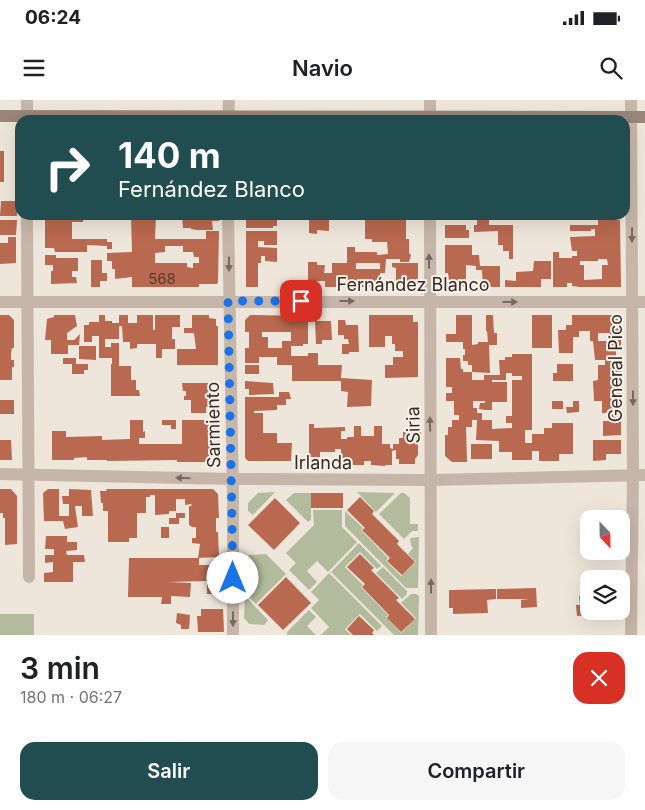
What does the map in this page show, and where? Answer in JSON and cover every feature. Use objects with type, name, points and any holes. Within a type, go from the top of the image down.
[{"type":"main road","points":[[0,116],[15,117]]},
{"type":"main road","points":[[631,116],[645,117]]},
{"type":"street","points":[[27,100],[27,115]]},
{"type":"street","points":[[228,100],[228,115]]},
{"type":"street","points":[[430,100],[430,115]]},
{"type":"street","name":"General Pico","points":[[630,635],[639,475],[638,302],[631,100]]},
{"type":"street","points":[[26,220],[29,577]]},
{"type":"street","name":"Sarmiento","points":[[228,220],[233,635]]},
{"type":"street","name":"Siria","points":[[430,220],[431,635]]},
{"type":"street","name":"Fernández Blanco","points":[[0,302],[638,302]]},
{"type":"street","name":"Irlanda","points":[[0,474],[232,479],[431,480],[639,475]]},
{"type":"green space","points":[[275,492],[253,515],[248,511],[248,503],[258,493]]},
{"type":"green space","points":[[357,492],[395,493],[376,512]]},
{"type":"green space","points":[[294,493],[311,493],[311,520],[308,522],[286,500]]},
{"type":"green space","points":[[401,493],[410,498],[410,524],[418,524],[418,531],[412,531],[404,539],[379,514]]},
{"type":"green space","points":[[313,510],[342,510],[342,527],[357,542],[328,572],[317,561],[307,571],[317,582],[309,590],[289,570],[296,563],[286,553],[314,525]]},
{"type":"green space","points":[[345,511],[363,528],[361,530],[388,558],[386,561],[401,576],[416,562],[408,554],[413,548],[410,538],[419,537],[418,588],[406,588],[345,526]]},
{"type":"green space","points":[[359,543],[381,566],[377,569],[360,552],[345,567],[363,585],[361,587],[388,615],[386,617],[401,633],[416,618],[401,603],[411,594],[419,596],[418,635],[394,635],[331,572]]},
{"type":"green space","points":[[266,554],[286,574],[256,604],[246,594],[244,559],[249,555]]},
{"type":"green space","points":[[383,567],[407,591],[407,594],[402,599],[376,573]]},
{"type":"green space","points":[[329,573],[382,626],[377,631],[360,614],[345,629],[351,635],[321,635],[329,627],[311,608],[319,600],[311,592]]},
{"type":"green space","points":[[245,596],[268,620],[264,625],[249,624],[244,618]]},
{"type":"green space","points":[[309,610],[316,617],[307,626],[316,635],[287,635],[287,632]]},
{"type":"green space","points":[[0,614],[34,614],[34,635],[0,635]]},
{"type":"building","points":[[0,151],[4,151],[4,182],[0,182]]},
{"type":"building","points":[[1,201],[15,201],[15,216],[0,216]]},
{"type":"building","points":[[0,220],[17,220],[16,235],[0,235]]},
{"type":"building","points":[[45,220],[83,220],[83,222],[72,222],[72,239],[107,239],[107,242],[112,242],[112,249],[107,249],[107,246],[87,245],[87,252],[55,252],[54,248],[45,248]]},
{"type":"building","points":[[131,220],[156,220],[155,239],[206,239],[206,231],[219,231],[218,282],[217,284],[199,284],[199,287],[132,287],[132,277],[115,279],[115,269],[112,269],[112,261],[107,261],[107,253],[132,252]],"holes":[[[165,246],[183,246],[183,252],[193,252],[194,257],[199,257],[199,263],[193,263],[193,268],[187,267],[187,263],[155,263],[155,253],[165,252]]]},
{"type":"building","points":[[182,220],[219,220],[212,221],[213,230],[183,228]]},
{"type":"building","points":[[246,220],[277,220],[277,226],[273,226],[273,228],[246,228]]},
{"type":"building","points":[[309,220],[329,220],[329,231],[317,230],[317,234],[309,233]]},
{"type":"building","points":[[365,220],[406,220],[406,239],[409,239],[409,253],[411,255],[409,262],[400,262],[400,259],[386,259],[385,273],[380,273],[380,287],[356,287],[356,280],[340,280],[340,287],[325,287],[325,281],[308,281],[308,262],[317,262],[317,265],[325,265],[324,273],[332,273],[332,263],[347,263],[347,247],[355,247],[355,252],[377,252],[377,255],[388,254],[387,242],[372,242],[372,239],[365,239]],"holes":[[[356,263],[380,263],[380,269],[356,269]]]},
{"type":"building","points":[[477,220],[489,220],[489,225],[513,225],[513,259],[509,259],[509,251],[503,251],[503,245],[498,245],[498,231],[474,232],[474,225],[477,225]]},
{"type":"building","points":[[598,220],[620,220],[621,287],[580,287],[567,283],[567,287],[553,287],[553,252],[559,252],[559,258],[572,258],[572,256],[577,256],[577,251],[572,251],[570,237],[595,236],[595,229],[591,229],[591,231],[570,231],[570,225],[598,225]],"holes":[[[607,259],[608,265],[602,265],[602,279],[584,280],[584,265],[580,265],[580,261]]]},
{"type":"building","points":[[445,225],[466,225],[466,230],[469,230],[469,238],[445,238]]},
{"type":"building","points":[[246,231],[277,231],[277,245],[264,245],[264,241],[258,241],[258,247],[277,248],[277,262],[265,261],[265,256],[261,256],[261,263],[258,263],[258,287],[246,287]]},
{"type":"building","points":[[8,237],[16,237],[16,263],[0,264],[0,243],[8,243]]},
{"type":"building","points":[[445,245],[472,245],[472,255],[479,255],[480,266],[500,266],[500,287],[483,287],[482,270],[476,270],[476,266],[466,265],[466,287],[452,287],[448,273],[445,273]]},
{"type":"building","points":[[45,255],[56,255],[56,258],[78,258],[78,271],[72,271],[72,277],[76,277],[77,283],[51,284],[53,265],[45,265]]},
{"type":"building","points":[[91,260],[102,260],[102,273],[107,273],[107,281],[100,281],[100,287],[91,287]]},
{"type":"building","points":[[534,261],[551,261],[551,279],[541,279],[541,287],[505,287],[505,280],[516,281],[516,272],[533,271]]},
{"type":"building","points":[[392,263],[418,263],[418,279],[408,280],[408,283],[396,283],[396,268],[392,267]]},
{"type":"building","points":[[0,315],[9,315],[14,320],[14,348],[12,348],[11,354],[11,360],[14,360],[12,380],[0,380]]},
{"type":"building","points":[[54,315],[75,315],[77,326],[67,333],[67,340],[74,340],[80,334],[79,345],[68,345],[68,354],[51,354],[51,340],[45,340],[47,319],[54,317]]},
{"type":"building","points":[[99,315],[105,315],[105,321],[119,323],[119,315],[128,315],[128,323],[137,323],[137,315],[153,315],[153,330],[155,330],[155,315],[180,315],[180,327],[172,327],[172,339],[175,339],[175,349],[162,349],[162,358],[156,358],[156,344],[137,344],[137,348],[130,349],[130,342],[123,342],[122,326],[119,326],[119,339],[105,339],[105,347],[111,347],[111,343],[119,343],[119,366],[131,366],[131,380],[136,380],[136,390],[139,390],[140,396],[111,396],[112,358],[99,358],[99,336],[92,336],[92,342],[84,342],[84,325],[89,325],[89,322],[99,322]]},
{"type":"building","points":[[192,315],[209,315],[209,318],[216,319],[216,326],[218,326],[218,365],[177,365],[177,349],[196,349],[194,333],[184,333],[184,328],[192,328]]},
{"type":"building","points":[[250,315],[308,316],[308,344],[291,346],[291,356],[308,356],[308,353],[318,353],[318,365],[342,365],[341,378],[372,380],[371,406],[347,407],[348,392],[341,391],[341,381],[292,381],[292,365],[277,365],[277,357],[259,357],[259,363],[245,363],[245,348],[249,348],[249,332],[245,332],[245,320]],"holes":[[[262,332],[291,332],[291,341],[282,341],[282,348],[268,348],[268,337],[262,337]]]},
{"type":"building","points":[[369,315],[413,315],[413,322],[418,322],[418,377],[385,378],[385,365],[393,365],[393,357],[403,357],[403,351],[395,351],[395,344],[392,344],[392,336],[385,336],[385,347],[369,347]]},
{"type":"building","points":[[456,315],[472,315],[472,345],[478,344],[478,342],[488,342],[486,315],[493,315],[494,333],[497,333],[497,345],[489,345],[490,373],[472,372],[472,365],[468,365],[468,361],[463,361],[465,349],[463,349],[463,342],[446,342],[446,334],[456,334]]},
{"type":"building","points":[[532,315],[552,315],[552,348],[532,348]]},
{"type":"building","points":[[572,315],[614,315],[621,323],[621,347],[616,347],[616,360],[621,360],[621,378],[612,378],[612,380],[615,380],[615,393],[621,393],[621,413],[602,413],[602,401],[594,401],[593,381],[598,380],[598,365],[605,365],[605,360],[595,360],[593,341],[590,341],[590,331],[579,331],[579,337],[573,337],[573,353],[559,353],[558,330],[566,330],[566,325],[572,325]],"holes":[[[598,333],[610,333],[610,341],[598,341]]]},
{"type":"building","points":[[338,320],[345,320],[346,325],[358,325],[359,352],[342,354],[342,344],[349,344],[348,339],[344,339],[344,335],[338,335]]},
{"type":"building","points":[[315,321],[331,321],[332,340],[322,340],[322,344],[316,344]]},
{"type":"building","points":[[79,346],[96,346],[96,360],[79,359]]},
{"type":"building","points":[[512,354],[532,354],[532,430],[525,430],[525,443],[532,443],[532,434],[544,434],[544,428],[552,428],[552,423],[573,423],[573,454],[559,454],[559,461],[539,461],[539,451],[532,451],[532,460],[512,460],[512,452],[499,452],[499,441],[476,440],[477,420],[472,420],[472,427],[466,427],[467,462],[452,462],[445,456],[445,435],[448,435],[448,427],[452,427],[452,420],[459,420],[459,415],[454,415],[454,401],[446,401],[446,393],[452,393],[452,387],[446,387],[446,358],[460,358],[463,372],[472,372],[472,380],[484,380],[484,375],[500,375],[499,360],[505,360],[505,357],[512,357]],"holes":[[[506,373],[512,373],[512,376],[522,376],[522,380],[512,380],[512,416],[506,416],[506,423],[512,423],[512,428],[492,429],[492,420],[482,420],[482,413],[477,413],[477,408],[473,408],[473,401],[485,401],[485,403],[480,403],[479,409],[485,410],[492,410],[492,402],[507,402],[507,382],[492,382],[492,380],[506,380]]]},
{"type":"building","points":[[63,358],[76,358],[76,364],[88,364],[88,370],[84,370],[84,374],[72,374],[72,364],[63,364]]},
{"type":"building","points":[[557,364],[573,364],[573,381],[553,381],[553,373],[557,373]]},
{"type":"building","points":[[245,365],[259,365],[259,374],[245,374]]},
{"type":"building","points":[[245,381],[273,383],[274,394],[249,395],[249,389],[245,389]]},
{"type":"building","points":[[182,383],[210,383],[210,391],[218,391],[218,396],[208,397],[206,413],[191,413],[191,400],[184,400],[186,391],[183,391]]},
{"type":"building","points":[[279,392],[289,392],[291,399],[286,399],[286,405],[277,405],[277,410],[254,411],[254,413],[263,413],[263,433],[277,433],[277,443],[292,443],[291,461],[248,461],[245,458],[245,397],[279,397]]},
{"type":"building","points":[[0,400],[14,400],[14,414],[0,414]]},
{"type":"building","points":[[552,401],[563,401],[563,409],[552,409]]},
{"type":"building","points":[[573,401],[579,401],[579,412],[567,413],[566,407],[573,407]]},
{"type":"building","points":[[609,414],[621,414],[621,435],[603,436],[603,421],[609,421]]},
{"type":"building","points":[[130,420],[143,420],[145,438],[139,438],[139,444],[182,444],[182,420],[218,420],[218,438],[209,438],[209,444],[218,444],[218,456],[213,462],[177,462],[177,460],[107,461],[87,460],[87,457],[74,458],[74,460],[52,460],[52,431],[66,431],[66,437],[102,436],[102,440],[130,439]]},
{"type":"building","points":[[162,420],[176,420],[176,429],[171,429],[171,425],[162,425]]},
{"type":"building","points":[[309,424],[314,424],[314,428],[345,427],[345,431],[341,431],[341,439],[354,437],[354,426],[361,426],[361,436],[374,436],[374,426],[382,426],[382,444],[390,444],[390,448],[393,449],[393,444],[399,444],[399,438],[403,438],[403,432],[421,431],[421,440],[416,440],[418,455],[415,459],[415,464],[399,464],[399,459],[396,459],[396,450],[392,451],[392,465],[385,466],[371,465],[371,461],[364,461],[364,465],[345,465],[345,461],[341,461],[341,449],[335,449],[335,452],[320,452],[320,457],[309,457]]},
{"type":"building","points":[[0,440],[11,440],[12,460],[0,460]]},
{"type":"building","points":[[593,440],[621,440],[621,454],[606,454],[606,460],[593,461]]},
{"type":"building","points":[[471,444],[492,444],[492,459],[471,459]]},
{"type":"building","points":[[0,489],[11,489],[17,496],[17,544],[5,545],[5,518],[3,518],[3,513],[0,513]]},
{"type":"building","points":[[48,489],[59,489],[59,516],[69,516],[69,504],[63,504],[62,496],[69,496],[69,489],[91,490],[93,516],[82,516],[82,506],[75,506],[78,527],[65,529],[63,521],[44,521],[43,493]]},
{"type":"building","points":[[106,489],[213,489],[218,494],[219,518],[216,518],[216,532],[218,532],[219,557],[198,558],[200,544],[192,543],[192,538],[196,538],[196,527],[189,525],[189,506],[192,506],[191,504],[185,505],[185,499],[176,499],[176,511],[169,511],[169,514],[155,515],[155,495],[146,497],[146,513],[137,513],[137,538],[129,538],[129,542],[108,542],[108,511],[103,511],[100,491],[107,491]]},
{"type":"building","points":[[311,493],[343,493],[343,508],[311,508]]},
{"type":"building","points":[[360,497],[374,511],[372,514],[399,541],[397,544],[415,562],[402,575],[387,561],[390,558],[362,530],[365,528],[347,510]]},
{"type":"building","points":[[275,498],[300,523],[274,550],[248,525]]},
{"type":"building","points":[[176,513],[185,513],[185,518],[179,518],[179,524],[169,524],[169,518],[176,518]]},
{"type":"building","points":[[161,527],[169,527],[169,538],[161,538]]},
{"type":"building","points":[[46,536],[67,536],[67,542],[77,542],[77,550],[66,551],[67,555],[84,555],[85,562],[73,562],[73,582],[44,582],[44,573],[53,572],[53,562],[45,563],[45,555],[54,555],[54,549],[45,549]]},
{"type":"building","points":[[360,554],[374,568],[371,570],[399,598],[396,600],[415,619],[401,632],[387,618],[389,615],[362,587],[365,584],[347,567]]},
{"type":"building","points":[[129,558],[199,558],[199,565],[219,565],[219,594],[207,594],[207,581],[168,582],[191,583],[190,597],[171,596],[171,604],[161,604],[162,597],[128,597]]},
{"type":"building","points":[[286,577],[311,603],[283,630],[258,605]]},
{"type":"building","points":[[536,588],[537,607],[521,608],[521,600],[529,599],[497,599],[497,589]]},
{"type":"building","points":[[496,589],[496,599],[487,600],[488,613],[453,614],[453,608],[449,608],[449,590]]},
{"type":"building","points":[[576,605],[580,605],[580,616],[577,616]]},
{"type":"building","points":[[201,609],[223,609],[224,632],[198,632],[197,616],[201,616]]},
{"type":"building","points":[[177,613],[190,615],[189,629],[181,629],[181,625],[176,623]]},
{"type":"building","points":[[359,616],[374,630],[372,633],[374,635],[353,635],[347,629]]},
{"type":"route","points":[[233,578],[228,301],[301,301]]}]
